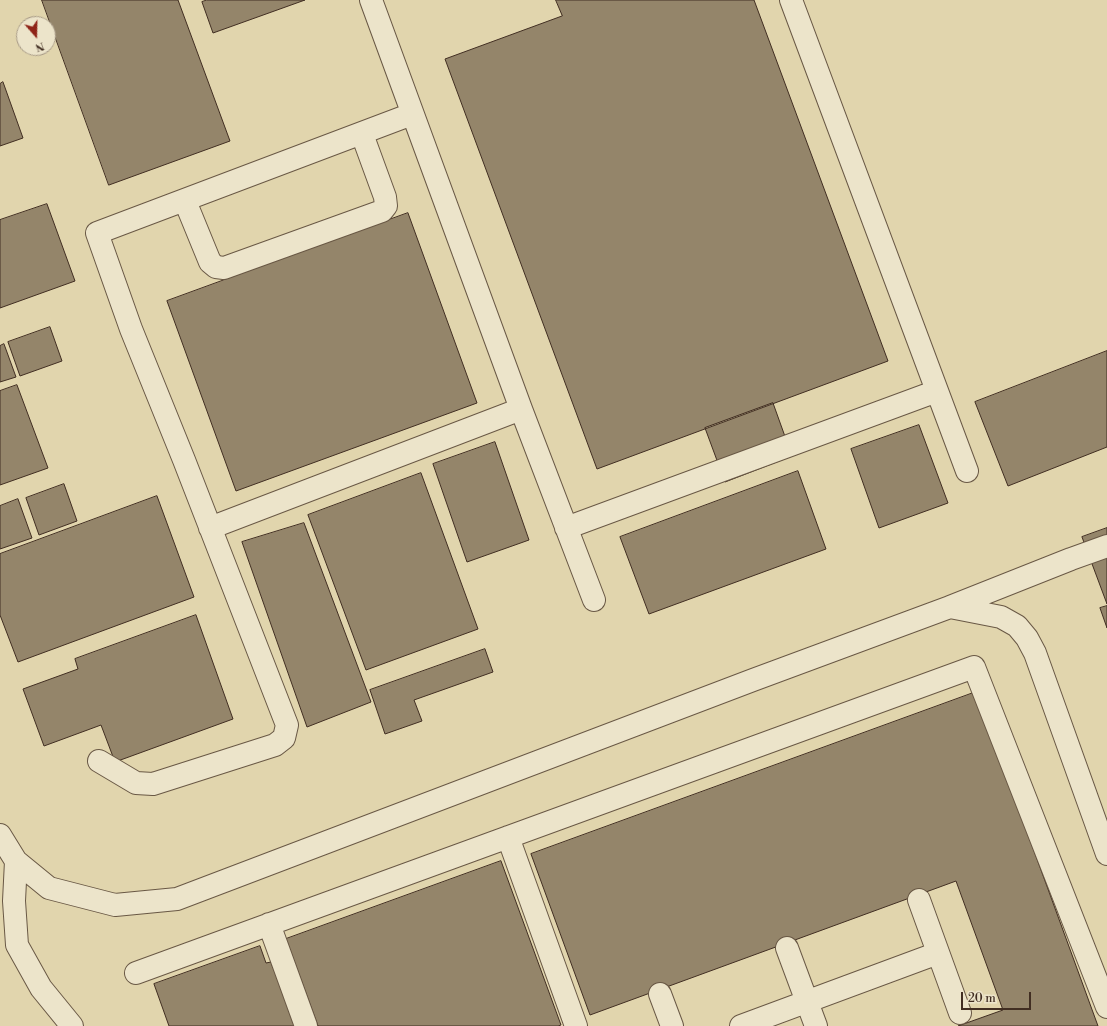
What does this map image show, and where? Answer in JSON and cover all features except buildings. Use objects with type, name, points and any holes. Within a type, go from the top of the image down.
[{"type":"street","points":[[371,0],[520,409],[594,600]]},
{"type":"street","points":[[791,0],[967,472]]},
{"type":"street","points":[[99,761],[136,783],[153,784],[275,745],[284,738],[287,725],[131,329],[97,233],[412,114]]},
{"type":"street","points":[[185,201],[210,262],[216,268],[224,268],[382,211],[386,206],[384,197],[362,134]]},
{"type":"street","points":[[566,528],[937,391]]},
{"type":"street","points":[[210,528],[520,409]]},
{"type":"street","points":[[0,835],[16,861],[50,888],[115,905],[177,900],[1107,546]]},
{"type":"street","points":[[950,607],[1002,617],[1018,626],[1027,638],[1035,653],[1107,854]]},
{"type":"street","points":[[136,973],[974,667],[1107,1007]]},
{"type":"street","points":[[508,837],[576,1026]]},
{"type":"street","points":[[16,861],[14,902],[17,945],[41,988],[72,1026]]},
{"type":"street","points":[[919,900],[960,1013]]},
{"type":"street","points":[[269,924],[306,1026]]},
{"type":"street","points":[[787,948],[816,1026]]},
{"type":"street","points":[[741,1026],[938,953]]},
{"type":"street","points":[[660,994],[672,1026]]}]
